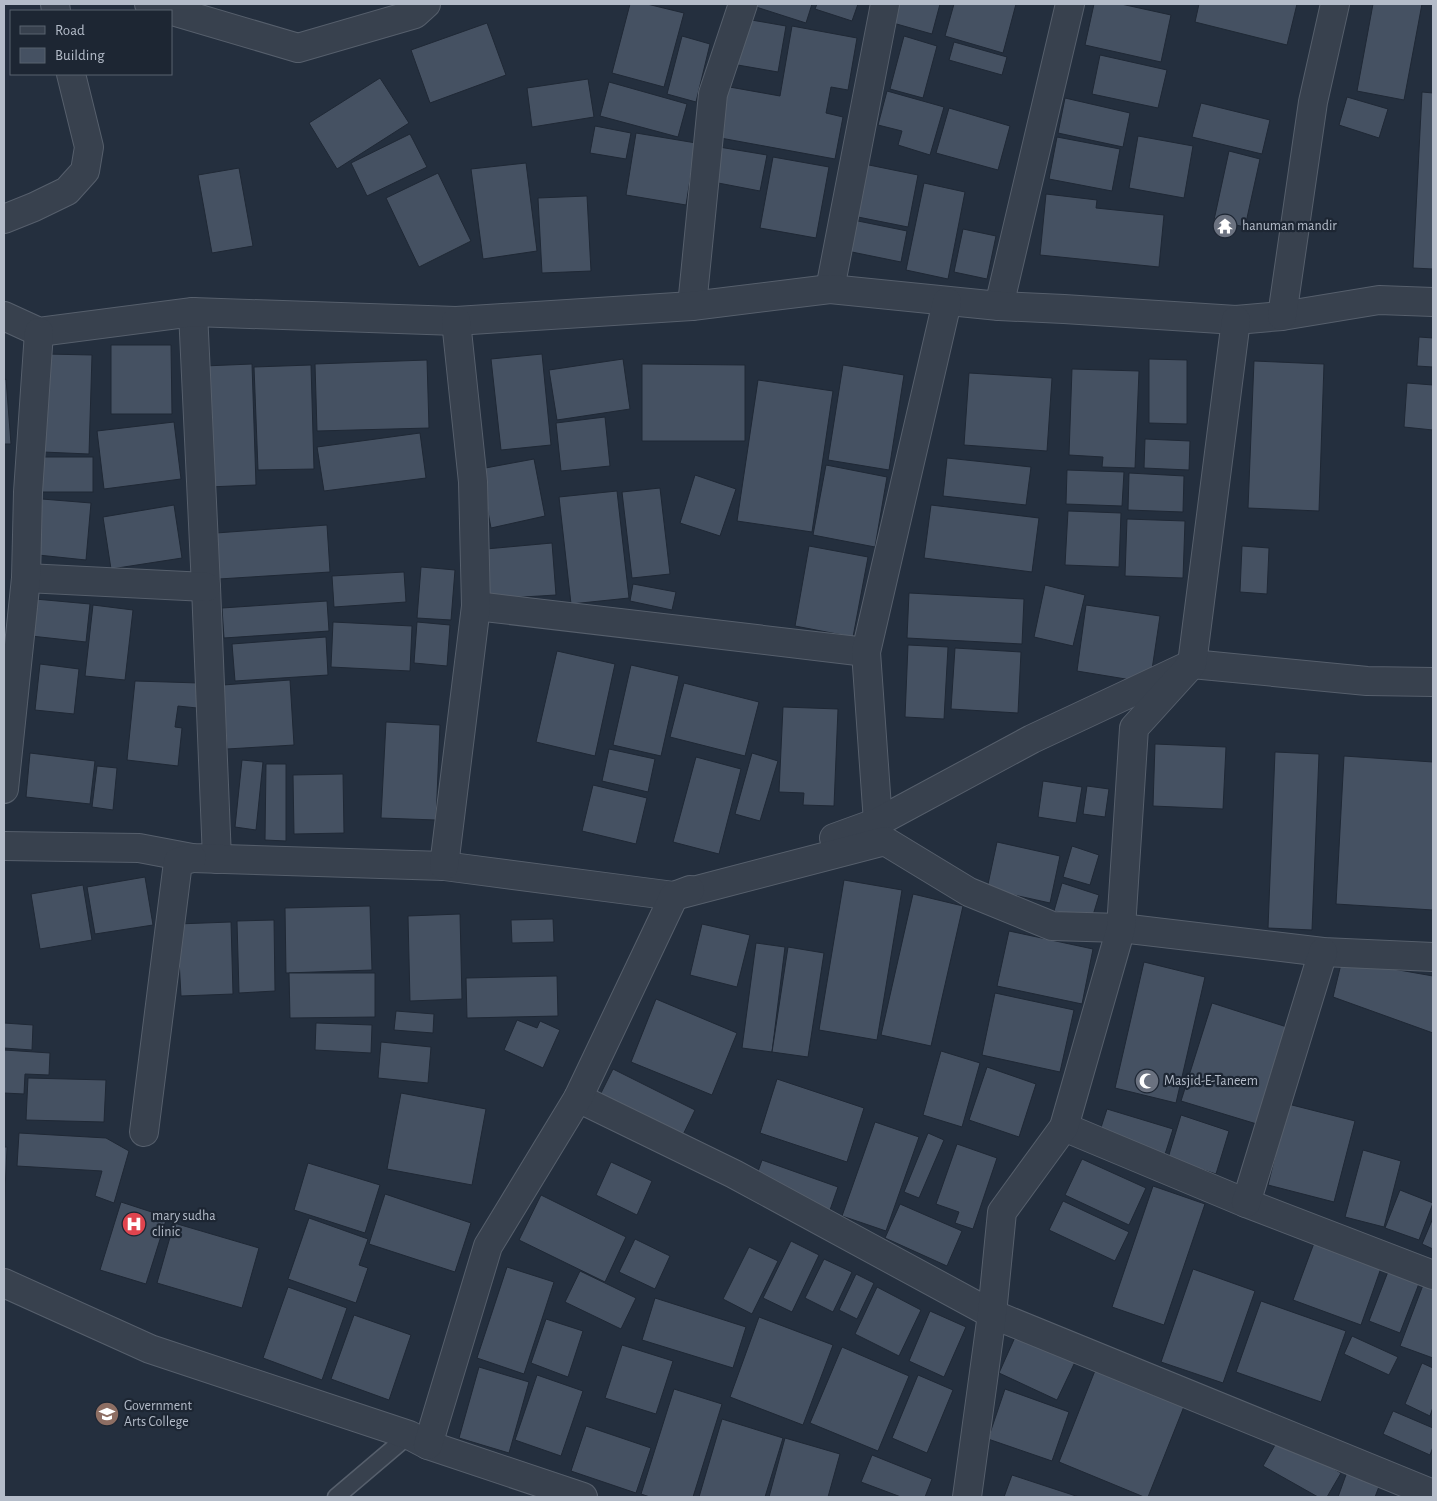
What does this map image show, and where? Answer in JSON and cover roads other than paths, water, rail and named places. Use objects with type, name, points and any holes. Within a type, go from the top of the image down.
[{"type":"street","points":[[149,4],[169,10]]},
{"type":"street","points":[[692,306],[713,94],[743,4]]},
{"type":"street","points":[[830,289],[885,4]]},
{"type":"street","points":[[999,306],[1070,4]]},
{"type":"street","points":[[1282,316],[1313,102],[1335,4]]},
{"type":"street","points":[[172,11],[298,48],[413,7]]},
{"type":"street","points":[[4,219],[67,191],[85,171],[89,147],[71,75]]},
{"type":"street","points":[[4,316],[39,332],[193,312],[456,321],[692,306],[830,289],[999,306],[1236,320],[1282,316],[1379,300],[1433,302]]},
{"type":"street","points":[[878,822],[866,652],[947,302]]},
{"type":"street","points":[[193,312],[206,587],[205,859]]},
{"type":"street","points":[[967,1497],[992,1314],[1002,1212],[1064,1127],[1121,928],[1134,728],[1192,664],[1236,320]]},
{"type":"street","points":[[444,866],[476,606],[473,482],[456,321]]},
{"type":"street","points":[[4,789],[26,578],[28,492],[39,332]]},
{"type":"street","points":[[26,578],[206,587]]},
{"type":"street","points":[[476,606],[866,652]]},
{"type":"street","points":[[418,1440],[488,1246],[578,1098],[674,896],[878,822],[1032,739],[1192,664],[1367,681],[1433,682]]},
{"type":"street","points":[[4,846],[139,848],[205,859],[444,866],[674,896],[885,841],[969,892],[1052,926],[1121,928],[1323,952],[1433,957]]},
{"type":"street","points":[[144,1132],[178,862],[205,859]]},
{"type":"street","points":[[1246,1203],[1323,952]]},
{"type":"street","points":[[578,1098],[734,1174],[992,1314],[1433,1494]]},
{"type":"street","points":[[1064,1127],[1246,1203],[1433,1275]]},
{"type":"street","points":[[4,1283],[150,1349],[583,1497]]},
{"type":"lane","points":[[336,1497],[418,1440]]},
{"type":"place","name":"hanuman mandir","points":[[1225,226]]},
{"type":"place","name":"Masjid-E-Taneem","points":[[1147,1081]]},
{"type":"place","name":"mary sudha clinic","points":[[134,1224]]},
{"type":"place","name":"Government Arts College","points":[[107,1414]]}]
